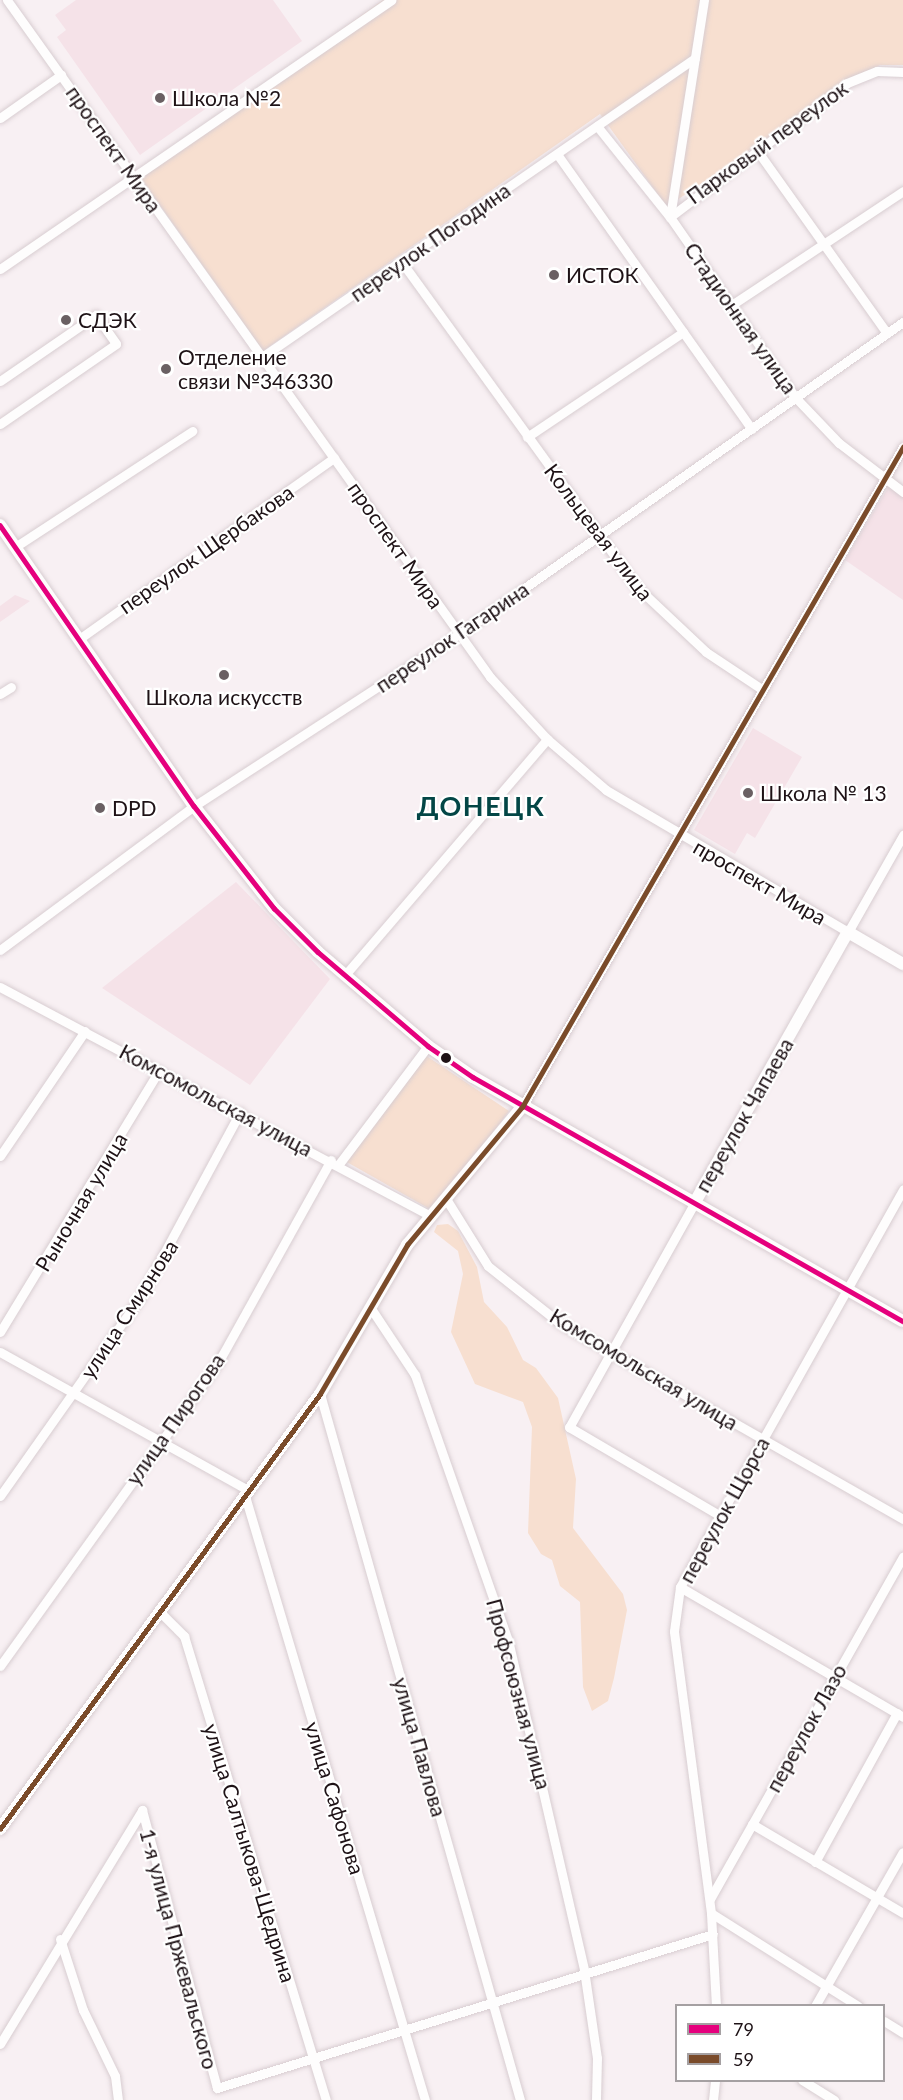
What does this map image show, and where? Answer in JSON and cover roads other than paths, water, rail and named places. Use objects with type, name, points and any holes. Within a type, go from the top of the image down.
[{"type":"main road","points":[[0,525],[194,806],[274,908],[345,975],[428,1046],[522,1107],[695,1202],[903,1321]]},
{"type":"main road","name":"проспект Мира","points":[[848,932],[903,964]]},
{"type":"main road","name":"переулок Чапаева","points":[[695,1202],[848,932]]},
{"type":"main road","points":[[2,1823],[161,1613],[320,1394],[430,1216],[448,1202],[522,1107]]},
{"type":"street","name":"проспект Мира","points":[[7,0],[490,677],[547,739],[606,790],[680,836],[848,932]]},
{"type":"street","points":[[0,269],[391,0]]},
{"type":"street","points":[[670,217],[704,0]]},
{"type":"street","name":"переулок Погодина","points":[[262,357],[695,58]]},
{"type":"street","name":"Парковый переулок","points":[[670,217],[756,149],[847,82],[867,73],[903,72]]},
{"type":"street","points":[[0,117],[61,75]]},
{"type":"street","name":"Стадионная улица","points":[[597,126],[670,217],[795,397],[839,443],[903,492]]},
{"type":"street","points":[[756,149],[887,333]]},
{"type":"street","points":[[557,154],[752,429]]},
{"type":"street","points":[[730,306],[903,191]]},
{"type":"street","name":"Кольцевая улица","points":[[401,261],[599,536],[670,621],[760,688]]},
{"type":"street","points":[[0,381],[96,315],[116,344],[0,424]]},
{"type":"street","name":"переулок Гагарина","points":[[0,950],[194,806],[459,634],[903,322]]},
{"type":"street","points":[[527,436],[683,332]]},
{"type":"street","points":[[15,547],[192,431]]},
{"type":"street","points":[[522,1107],[680,836],[760,688],[903,447]]},
{"type":"street","name":"переулок Щербакова","points":[[79,639],[334,458]]},
{"type":"street","points":[[0,694],[11,687]]},
{"type":"street","points":[[345,975],[547,739]]},
{"type":"street","name":"переулок Чапаева","points":[[848,932],[903,835]]},
{"type":"street","name":"Комсомольская улица","points":[[0,987],[335,1162],[430,1216]]},
{"type":"street","points":[[0,1156],[85,1031]]},
{"type":"street","name":"улица Пирогова","points":[[0,1666],[219,1361],[335,1162],[428,1046]]},
{"type":"street","name":"Рыночная улица","points":[[0,1332],[159,1070]]},
{"type":"street","name":"улица Смирнова","points":[[0,1496],[141,1296],[240,1112]]},
{"type":"street","name":"переулок Щорса","points":[[716,2004],[710,1899],[674,1631],[680,1587],[903,1189]]},
{"type":"street","name":"Комсомольская улица","points":[[448,1202],[488,1266],[561,1324],[903,1519]]},
{"type":"street","name":"переулок Чапаева","points":[[695,1202],[569,1427],[721,1516]]},
{"type":"street","name":"Профсоюзная улица","points":[[372,1310],[415,1375],[482,1557],[511,1651],[585,1974],[597,2058],[596,2100]]},
{"type":"street","points":[[0,1352],[161,1442],[246,1493]]},
{"type":"street","name":"улица Павлова","points":[[320,1394],[520,2100]]},
{"type":"street","name":"улица Сафонова","points":[[246,1493],[425,2100]]},
{"type":"street","name":"переулок Лазо","points":[[710,1899],[903,1557]]},
{"type":"street","points":[[680,1587],[900,1715],[815,1862]]},
{"type":"street","name":"улица Салтыкова-Щедрина","points":[[161,1613],[184,1636],[326,2100]]},
{"type":"street","name":"1-я улица Пржевальского","points":[[60,1940],[142,1810],[217,2088],[313,2058]]},
{"type":"street","points":[[752,1824],[903,1913]]},
{"type":"street","points":[[815,2004],[903,1852]]},
{"type":"street","points":[[711,1913],[855,2004]]},
{"type":"street","points":[[313,2058],[713,1934]]},
{"type":"street","points":[[0,2044],[60,1940]]},
{"type":"street","points":[[60,1940],[83,2010],[115,2076],[118,2100]]},
{"type":"street","points":[[885,2022],[903,2033]]},
{"type":"street","points":[[713,2100],[715,2082]]},
{"type":"street","points":[[805,2082],[834,2100]]},
{"type":"place","name":"Школа №2","points":[[160,98]]},
{"type":"place","name":"ИСТОК","points":[[554,275]]},
{"type":"place","name":"СДЭК","points":[[66,320]]},
{"type":"place","name":"Отделение связи №346330","points":[[166,369]]},
{"type":"place","name":"Школа искусств","points":[[224,675]]},
{"type":"place","name":"Школа № 13","points":[[748,793]]},
{"type":"place","name":"DPD","points":[[100,808]]},
{"type":"district","name":"ДОНЕЦК","points":[[481,806]]}]
